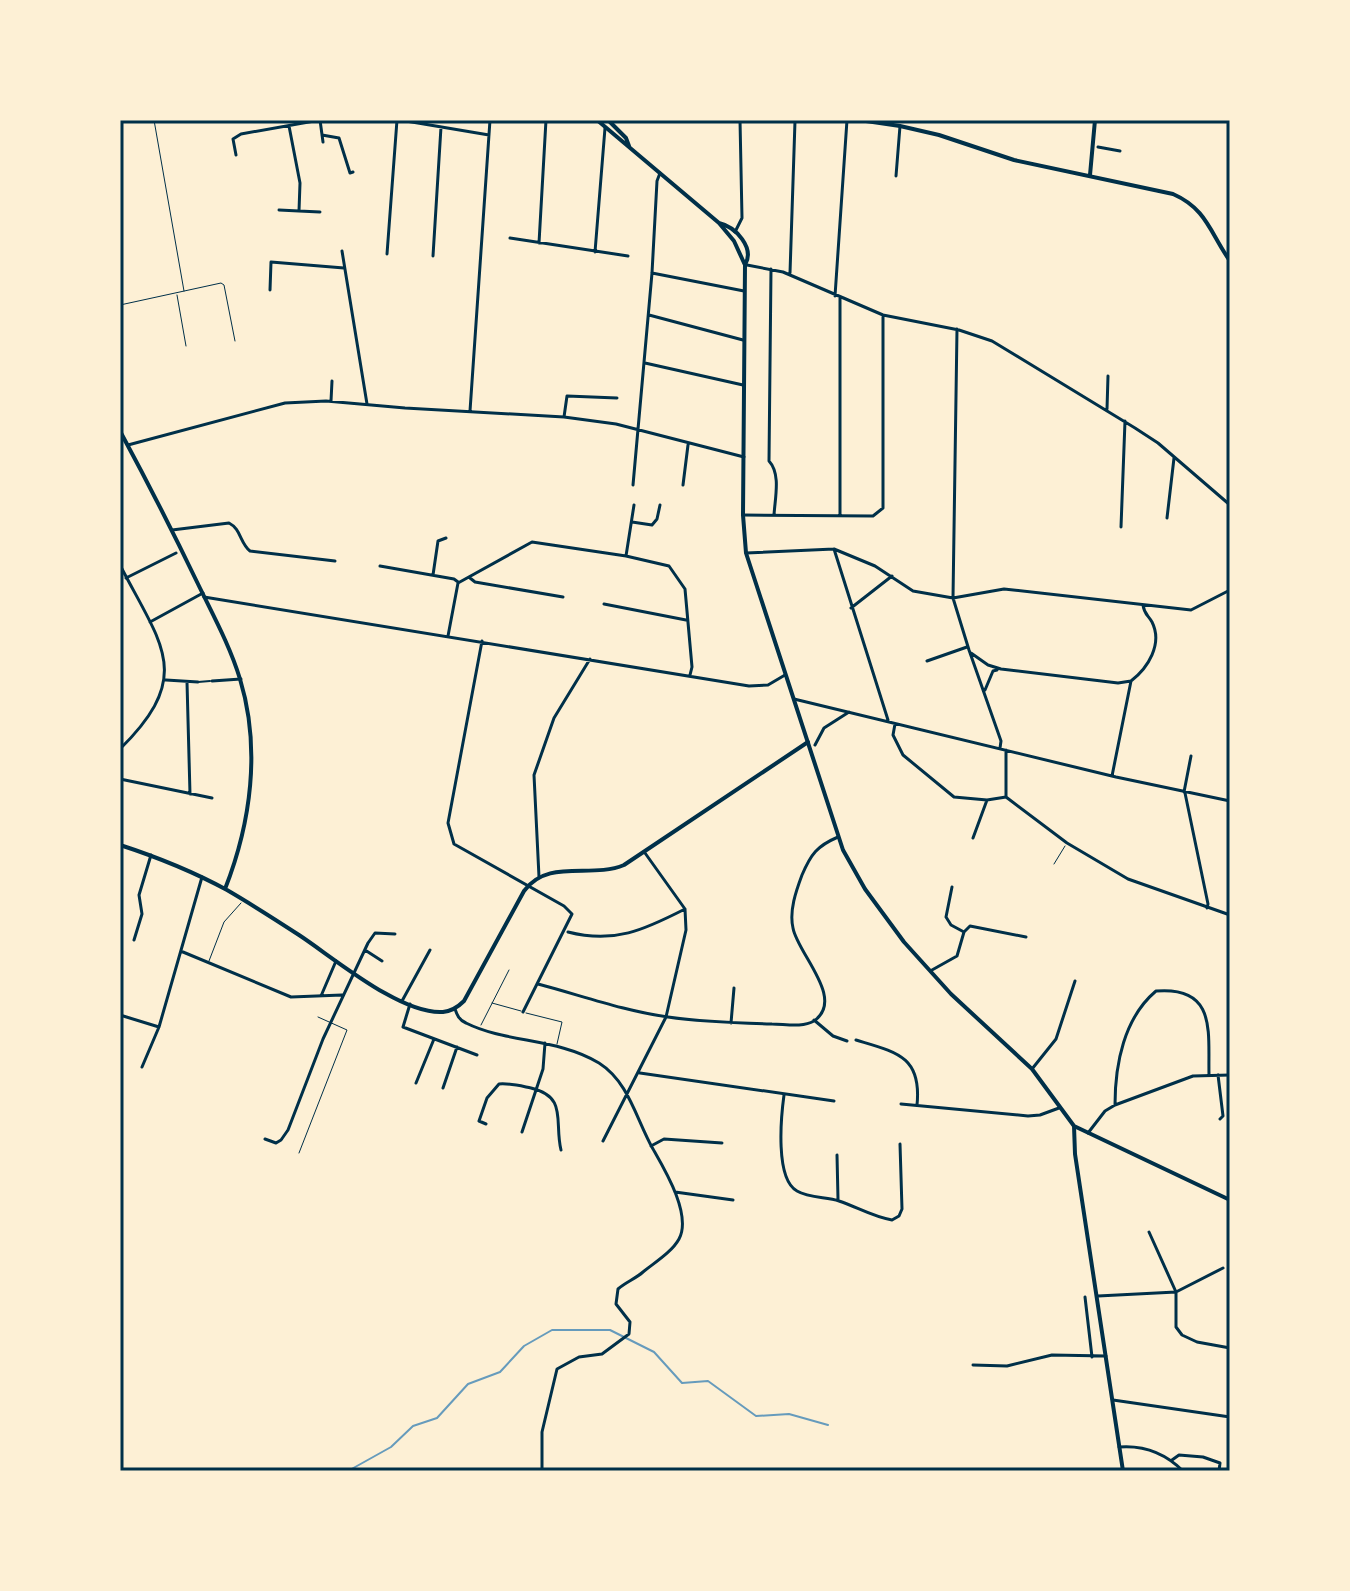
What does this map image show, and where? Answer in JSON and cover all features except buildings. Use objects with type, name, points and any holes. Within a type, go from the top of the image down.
[{"type":"street","points":[[236,155],[233,139],[241,134],[320,120],[323,142]]},
{"type":"street","points":[[387,254],[398,120],[489,135]]},
{"type":"street","points":[[470,411],[490,120]]},
{"type":"street","points":[[539,243],[546,120]]},
{"type":"street","points":[[598,120],[607,120],[626,138],[629,146]]},
{"type":"street","points":[[598,120],[719,223],[738,247],[745,265],[743,515],[746,553],[838,837],[865,889],[930,971],[1032,1069],[1074,1126],[1230,1200]]},
{"type":"street","points":[[735,232],[742,218],[740,120]]},
{"type":"street","points":[[747,120],[847,120],[900,126],[939,135],[1014,160],[1157,189],[1186,199],[1205,217],[1230,261]]},
{"type":"street","points":[[840,516],[837,297],[847,120]]},
{"type":"street","points":[[1090,175],[1095,120]]},
{"type":"street","points":[[789,275],[795,121]]},
{"type":"street","points":[[289,126],[300,183],[299,211]]},
{"type":"street","points":[[896,176],[900,126]]},
{"type":"street","points":[[433,256],[441,127]]},
{"type":"street","points":[[595,252],[605,127]]},
{"type":"street","points":[[322,135],[339,138],[350,173],[353,172]]},
{"type":"street","points":[[1098,147],[1120,151]]},
{"type":"street","points":[[633,485],[660,173]]},
{"type":"street","points":[[279,210],[320,212]]},
{"type":"street","points":[[719,223],[726,224],[735,232],[748,250],[749,259],[745,265]]},
{"type":"street","points":[[727,233],[735,232]]},
{"type":"street","points":[[510,238],[628,256]]},
{"type":"street","points":[[342,251],[367,404]]},
{"type":"street","points":[[270,290],[271,262],[344,268]]},
{"type":"street","points":[[745,265],[771,268],[883,315],[957,329],[992,341],[1125,421],[1174,457],[1230,505]]},
{"type":"street","points":[[771,268],[769,461],[775,468],[776,476],[774,515]]},
{"type":"street","points":[[652,273],[744,291]]},
{"type":"street","points":[[649,315],[743,340]]},
{"type":"street","points":[[743,515],[873,516],[883,508],[883,315]]},
{"type":"street","points":[[957,329],[953,598],[1001,741],[1000,748]]},
{"type":"street","points":[[644,363],[743,385]]},
{"type":"street","points":[[1106,410],[1108,376]]},
{"type":"street","points":[[331,401],[332,381]]},
{"type":"street","points":[[564,417],[567,396],[617,398]]},
{"type":"street","points":[[128,445],[285,403],[331,401],[564,417],[616,424],[744,457]]},
{"type":"street","points":[[1121,527],[1125,421]]},
{"type":"street","points":[[120,431],[204,595],[241,679],[252,755],[251,793],[225,889]]},
{"type":"street","points":[[683,485],[688,444]]},
{"type":"street","points":[[1167,518],[1174,457]]},
{"type":"street","points":[[626,556],[634,505]]},
{"type":"street","points":[[632,522],[652,525],[657,519],[660,505]]},
{"type":"street","points":[[172,530],[229,523],[236,526],[245,547],[250,551],[335,561]]},
{"type":"street","points":[[433,575],[438,541],[446,538]]},
{"type":"street","points":[[458,583],[532,542],[626,556],[669,566],[685,589],[692,667],[690,676]]},
{"type":"street","points":[[746,553],[834,549],[875,566],[913,591],[953,598],[1004,589],[1191,610],[1230,590]]},
{"type":"street","points":[[834,549],[888,722]]},
{"type":"street","points":[[126,578],[176,553]]},
{"type":"street","points":[[120,565],[160,646],[165,680],[158,704],[120,749]]},
{"type":"street","points":[[380,566],[454,579],[458,583]]},
{"type":"street","points":[[851,608],[892,576]]},
{"type":"street","points":[[470,578],[475,582],[563,597]]},
{"type":"street","points":[[448,636],[458,583]]},
{"type":"street","points":[[149,622],[204,595],[749,686],[768,685],[785,675]]},
{"type":"street","points":[[604,604],[687,620]]},
{"type":"street","points":[[1112,776],[1131,681],[1153,655],[1153,623],[1144,613],[1143,605]]},
{"type":"street","points":[[482,641],[448,823],[454,844],[564,906],[572,914],[566,932],[523,1012]]},
{"type":"street","points":[[927,661],[968,649]]},
{"type":"street","points":[[968,649],[988,665],[1001,669],[1118,683],[1131,681]]},
{"type":"street","points":[[539,877],[534,775],[554,718],[591,658]]},
{"type":"street","points":[[985,692],[993,671],[1001,669]]},
{"type":"street","points":[[165,680],[198,682],[241,679]]},
{"type":"street","points":[[187,682],[190,794]]},
{"type":"street","points":[[793,699],[1112,776],[1230,801]]},
{"type":"street","points":[[815,745],[824,728],[849,712]]},
{"type":"street","points":[[896,723],[893,735],[896,744],[913,766],[954,797],[987,800],[1006,797],[1067,843],[1128,879],[1230,915]]},
{"type":"street","points":[[120,845],[151,855],[225,889],[402,1001],[433,1011],[455,1009],[464,1001],[528,886],[539,877],[556,871],[608,870],[645,853],[808,742]]},
{"type":"street","points":[[1006,750],[1006,797]]},
{"type":"street","points":[[1191,756],[1184,792],[1207,908]]},
{"type":"street","points":[[120,779],[212,798]]},
{"type":"street","points":[[973,838],[987,800]]},
{"type":"street","points":[[538,984],[666,1017],[802,1025],[814,1020],[822,1011],[824,989],[792,927],[793,908],[813,851],[838,837]]},
{"type":"street","points":[[603,1141],[666,1017],[686,930],[685,909],[645,853]]},
{"type":"street","points":[[134,940],[142,914],[139,895],[151,855]]},
{"type":"street","points":[[142,1067],[159,1027],[183,952],[202,877]]},
{"type":"street","points":[[952,887],[946,917],[951,925],[964,932]]},
{"type":"street","points":[[566,932],[591,938],[617,936],[645,930],[685,909]]},
{"type":"street","points":[[930,971],[957,956],[964,932],[970,926],[1026,937]]},
{"type":"street","points":[[265,1139],[276,1143],[288,1130],[352,972],[375,933],[395,934]]},
{"type":"street","points":[[365,950],[382,961]]},
{"type":"street","points":[[402,1001],[430,950]]},
{"type":"street","points":[[183,952],[291,997],[342,995]]},
{"type":"street","points":[[321,996],[336,961]]},
{"type":"street","points":[[1032,1069],[1056,1039],[1075,981]]},
{"type":"street","points":[[731,1023],[734,988]]},
{"type":"street","points":[[1115,1105],[1117,1073],[1127,1034],[1145,1000],[1156,991],[1179,991],[1203,1006],[1207,1018],[1209,1075]]},
{"type":"street","points":[[410,1004],[403,1027],[477,1055]]},
{"type":"street","points":[[455,1009],[458,1018],[480,1027],[556,1046],[599,1063],[614,1076],[628,1094],[641,1129],[675,1192],[682,1214],[680,1238],[640,1275],[618,1289],[616,1304],[630,1322],[629,1334],[602,1354],[579,1357],[557,1369],[542,1432],[542,1471]]},
{"type":"street","points":[[120,1015],[159,1027]]},
{"type":"street","points":[[814,1020],[833,1036],[847,1041]]},
{"type":"street","points":[[416,1083],[434,1039]]},
{"type":"street","points":[[856,1040],[893,1051],[913,1067],[918,1083],[917,1105]]},
{"type":"street","points":[[522,1132],[543,1069],[545,1043]]},
{"type":"street","points":[[443,1088],[457,1047]]},
{"type":"street","points":[[639,1072],[834,1101]]},
{"type":"street","points":[[1218,1075],[1223,1116],[1220,1119]]},
{"type":"street","points":[[1088,1133],[1105,1111],[1115,1105],[1193,1076],[1230,1075]]},
{"type":"street","points":[[486,1124],[479,1121],[495,1086],[504,1083],[536,1089],[547,1093],[555,1101],[561,1150]]},
{"type":"street","points":[[784,1095],[781,1132],[784,1175],[789,1185],[798,1192],[838,1201],[892,1220],[899,1216],[902,1209],[900,1144]]},
{"type":"street","points":[[901,1104],[1028,1116],[1059,1108]]},
{"type":"street","points":[[1074,1126],[1075,1154],[1123,1471]]},
{"type":"street","points":[[651,1146],[664,1139],[722,1143]]},
{"type":"street","points":[[837,1155],[838,1201]]},
{"type":"street","points":[[675,1192],[733,1200]]},
{"type":"street","points":[[1149,1232],[1176,1292],[1176,1327],[1182,1335],[1197,1342],[1230,1348]]},
{"type":"street","points":[[1098,1296],[1176,1292],[1223,1268]]},
{"type":"street","points":[[1085,1297],[1092,1357]]},
{"type":"street","points":[[973,1365],[1007,1366],[1049,1355],[1106,1356]]},
{"type":"street","points":[[1113,1400],[1230,1417]]},
{"type":"street","points":[[1119,1447],[1143,1448],[1172,1460],[1183,1471]]},
{"type":"street","points":[[1172,1460],[1179,1455],[1203,1457],[1220,1463],[1219,1471]]},
{"type":"lane","points":[[154,120],[184,291]]},
{"type":"lane","points":[[120,305],[221,283],[224,285],[235,341]]},
{"type":"lane","points":[[176,292],[186,346]]},
{"type":"lane","points":[[1054,864],[1067,843]]},
{"type":"lane","points":[[208,963],[224,922],[243,900]]},
{"type":"lane","points":[[480,1027],[509,970]]},
{"type":"lane","points":[[492,1003],[562,1022],[556,1046]]},
{"type":"lane","points":[[299,1153],[347,1030],[318,1017]]},
{"type":"waterway","points":[[348,1471],[391,1447],[413,1426],[437,1418],[468,1384],[500,1372],[524,1346],[552,1330],[610,1330],[654,1352],[682,1383],[708,1381],[756,1416],[789,1414],[828,1425]]}]
